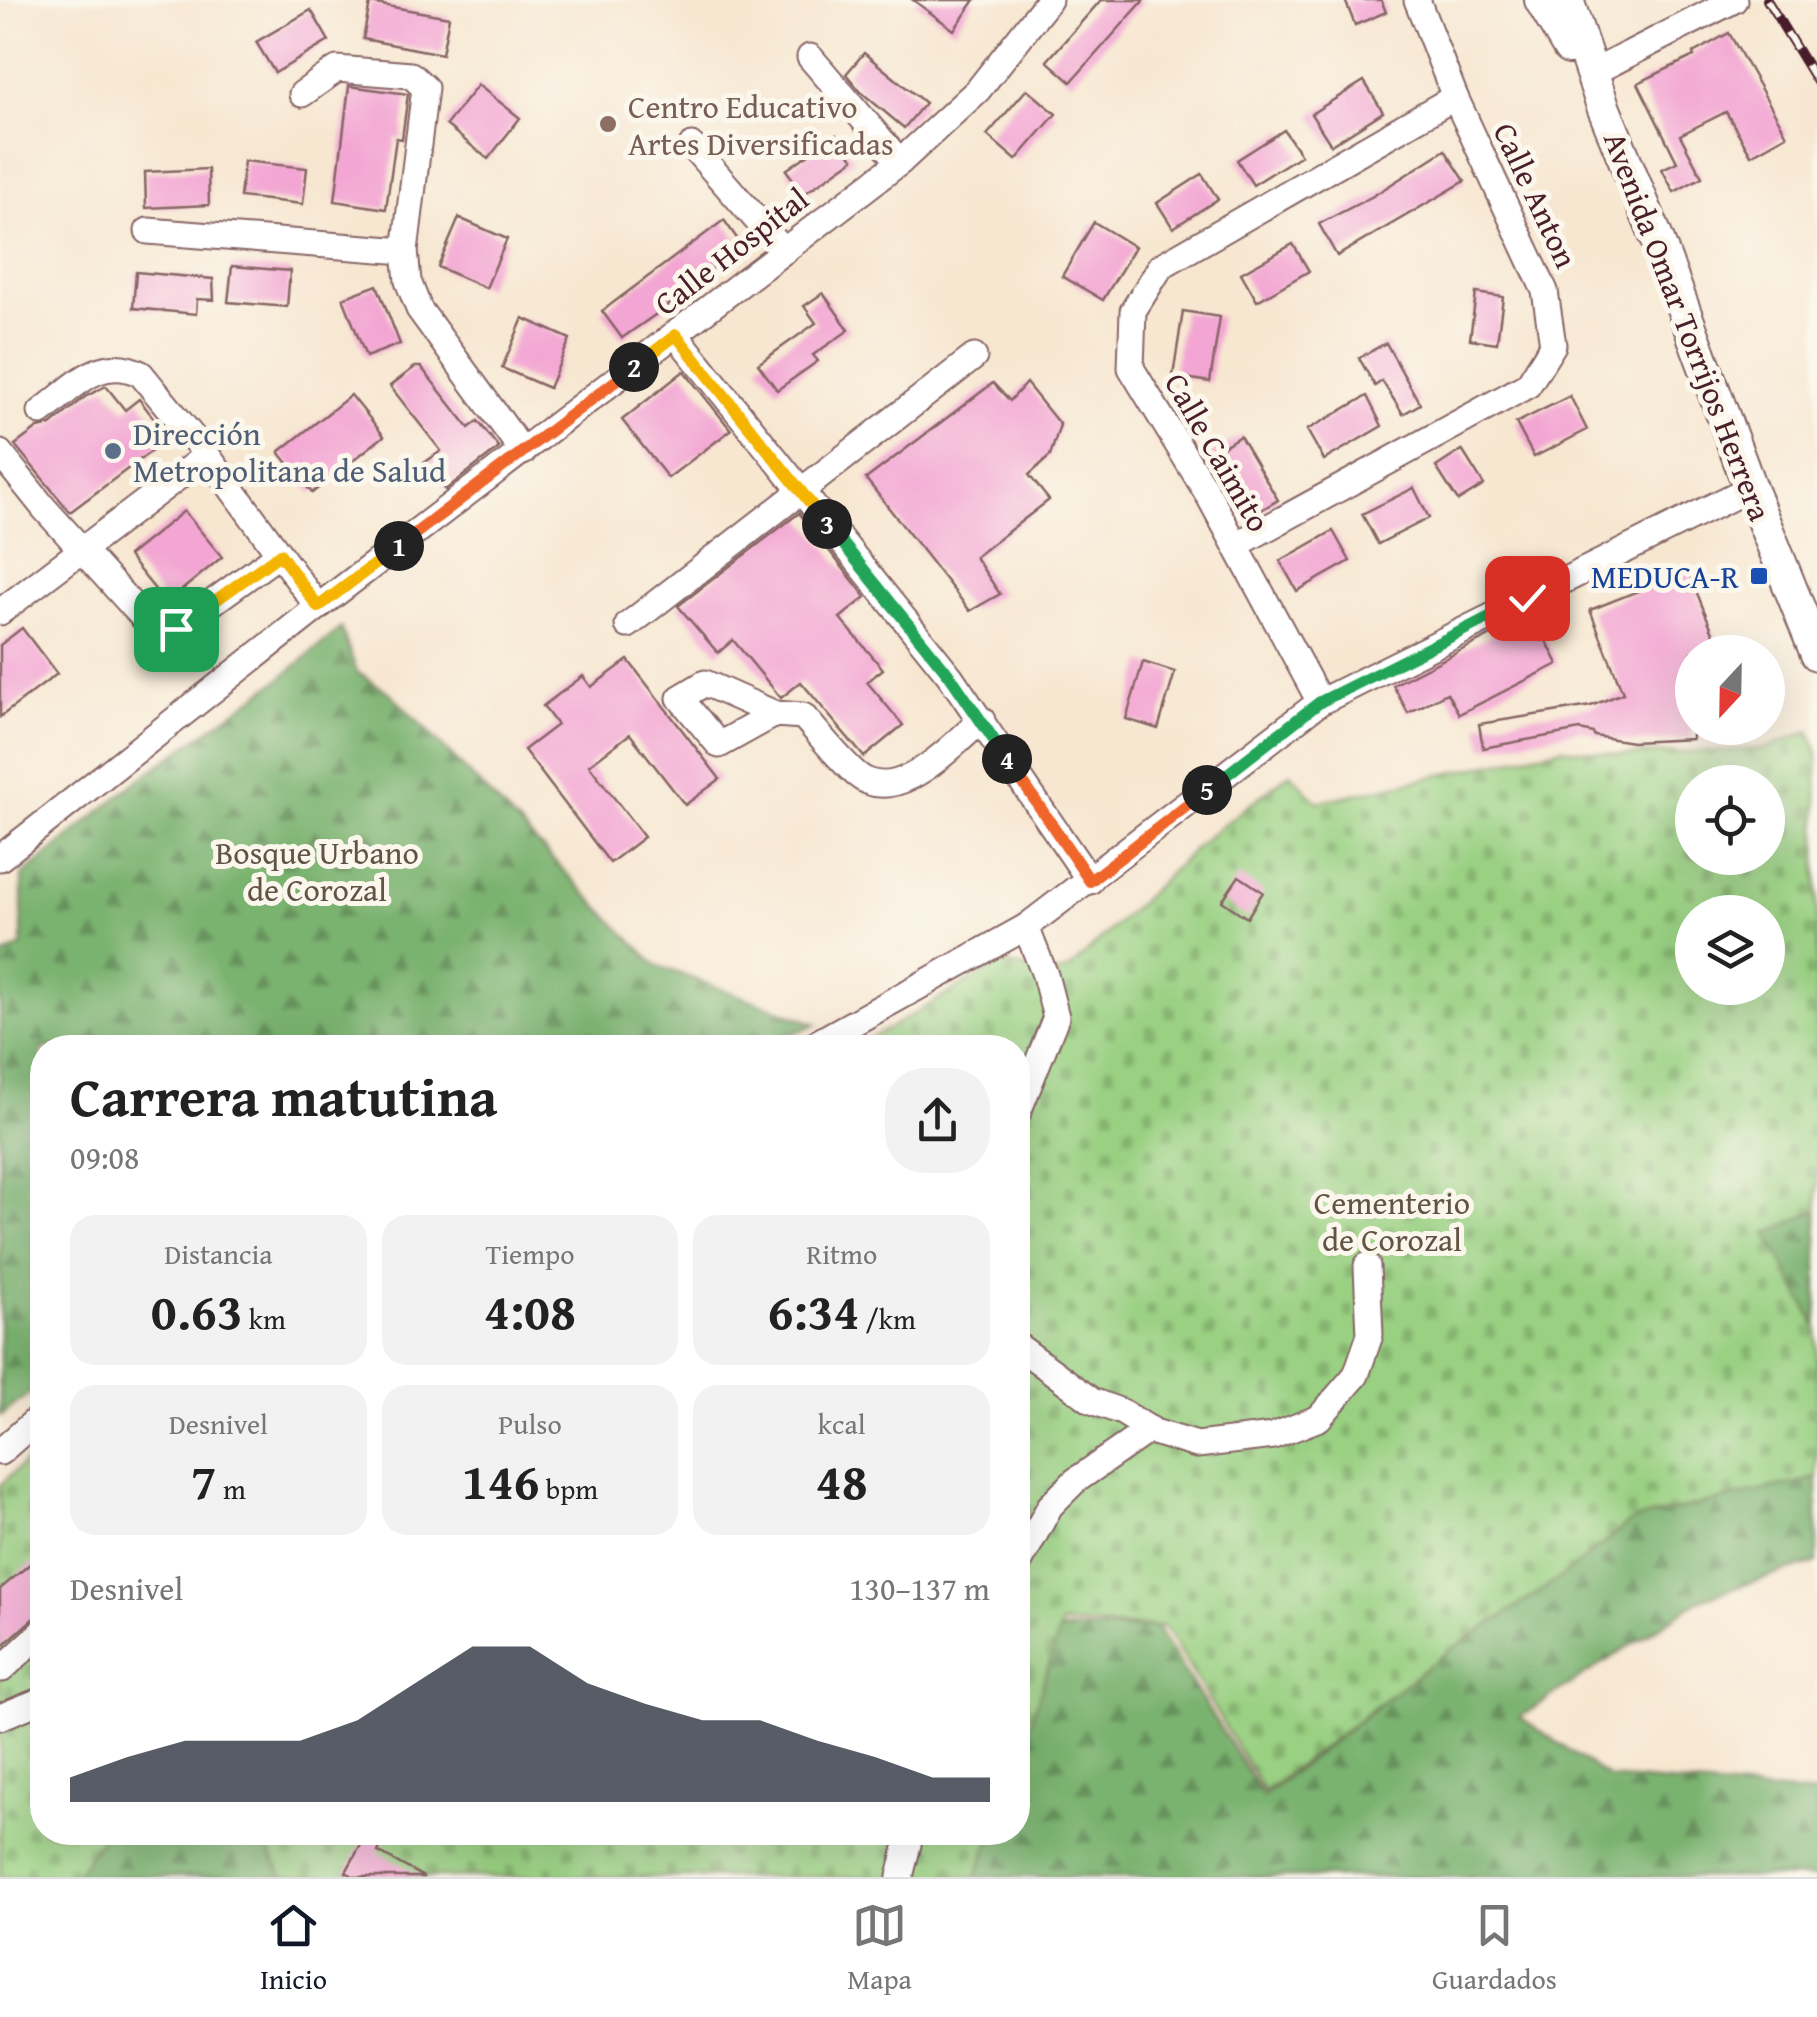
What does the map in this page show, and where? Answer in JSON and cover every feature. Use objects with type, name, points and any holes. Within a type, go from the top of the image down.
[{"type":"main road","name":"Avenida Omar Torrijos Herrera","points":[[1541,0],[1604,109]]},
{"type":"main road","name":"Avenida Omar Torrijos Herrera","points":[[1567,0],[1604,109],[1817,654]]},
{"type":"street","name":"Calle Hospital","points":[[0,858],[318,607],[900,162],[978,90],[1049,0]]},
{"type":"street","name":"Calle Anton","points":[[1236,545],[1528,385],[1553,345],[1545,291],[1456,97],[1417,0]]},
{"type":"street","points":[[1592,73],[1734,0]]},
{"type":"street","points":[[810,58],[900,162]]},
{"type":"street","points":[[302,94],[337,69],[411,75],[426,88],[405,252],[408,281],[419,309],[523,452]]},
{"type":"street","name":"Calle Caimito","points":[[1320,702],[1236,545],[1131,368],[1133,311],[1160,266],[1456,97]]},
{"type":"street","points":[[692,146],[784,251]]},
{"type":"street","points":[[148,232],[405,252]]},
{"type":"street","points":[[676,335],[982,720],[1090,881]]},
{"type":"street","points":[[628,625],[974,357]]},
{"type":"street","points":[[41,412],[96,370],[126,366],[141,374],[318,607]]},
{"type":"street","points":[[0,453],[44,508],[150,624],[167,632],[280,554]]},
{"type":"street","points":[[0,612],[207,456]]},
{"type":"street","points":[[831,1035],[1026,927],[1320,702],[1750,488]]},
{"type":"street","points":[[775,714],[802,716],[859,777],[882,786],[908,780],[982,720]]},
{"type":"street","points":[[1026,927],[1056,1017],[1030,1082]]},
{"type":"street","points":[[1030,1355],[1092,1400],[1150,1429],[1197,1445],[1273,1436],[1319,1418],[1356,1375],[1370,1335],[1367,1266]]},
{"type":"street","points":[[0,1452],[30,1426]]},
{"type":"street","points":[[1030,1543],[1050,1506],[1076,1481],[1150,1429]]},
{"type":"street","points":[[2,1669],[30,1643]]},
{"type":"street","points":[[0,1716],[30,1705]]},
{"type":"street","points":[[900,1877],[908,1845]]},
{"type":"green space","name":"Bosque Urbano de Corozal","points":[[341,628],[357,672],[390,693],[656,965],[817,1024],[788,1035],[30,1035],[30,1393],[0,1416],[0,958],[22,945],[22,876],[137,781],[280,679]]},
{"type":"green space","name":"Cementerio de Corozal","points":[[1810,731],[1817,751],[1817,1210],[1767,1233],[1817,1328],[1817,1478],[1633,1520],[1556,1581],[1444,1654],[1264,1792],[1165,1627],[1061,1625],[1030,1724],[1030,1035],[876,1035],[1001,963],[1056,974],[1070,969],[1203,841],[1290,773],[1318,802],[1563,748],[1624,755],[1764,749],[1785,745],[1785,741]]},
{"type":"green space","points":[[1817,1210],[1817,1328],[1766,1233]]},
{"type":"green space","points":[[30,1458],[30,1845],[96,1845],[75,1877],[0,1877],[0,1485]]},
{"type":"green space","points":[[1817,1478],[1817,1562],[1703,1598],[1520,1717],[1609,1778],[1817,1795],[1817,1877],[976,1877],[988,1845],[1030,1845],[1030,1710],[1050,1631],[1156,1627],[1263,1796],[1444,1654],[1544,1589],[1633,1520]]},
{"type":"green space","points":[[96,1845],[266,1845],[284,1877],[75,1877]]},
{"type":"green space","points":[[266,1845],[988,1845],[976,1877],[284,1877]]},
{"type":"building","points":[[913,0],[975,0],[954,30]]},
{"type":"building","points":[[1101,0],[1144,0],[1071,82],[1047,61]]},
{"type":"building","points":[[1345,0],[1381,0],[1386,12],[1355,25]]},
{"type":"building","points":[[370,3],[449,17],[442,54],[363,39]]},
{"type":"building","points":[[311,10],[329,41],[275,73],[256,42]]},
{"type":"building","points":[[1729,33],[1787,135],[1751,155],[1726,112],[1680,135],[1702,177],[1674,192],[1662,169],[1677,162],[1638,83],[1694,56],[1693,53]]},
{"type":"building","points":[[864,53],[925,103],[904,128],[846,74]]},
{"type":"building","points":[[1364,81],[1383,112],[1331,145],[1311,114]]},
{"type":"building","points":[[478,85],[520,118],[488,159],[446,125]]},
{"type":"building","points":[[349,86],[408,94],[402,139],[396,138],[386,209],[335,201]]},
{"type":"building","points":[[1027,89],[1056,114],[1016,160],[987,135]]},
{"type":"building","points":[[1284,130],[1301,155],[1253,185],[1237,160]]},
{"type":"building","points":[[836,135],[854,159],[804,194],[786,170]]},
{"type":"building","points":[[1445,150],[1465,181],[1337,256],[1319,224],[1373,196]]},
{"type":"building","points":[[244,161],[307,168],[303,204],[240,197]]},
{"type":"building","points":[[208,169],[209,205],[146,208],[145,172]]},
{"type":"building","points":[[1202,174],[1218,199],[1173,228],[1157,203]]},
{"type":"building","points":[[459,218],[507,239],[486,288],[438,267]]},
{"type":"building","points":[[724,220],[743,247],[668,299],[672,303],[622,338],[602,311]]},
{"type":"building","points":[[1094,222],[1135,247],[1103,300],[1062,276]]},
{"type":"building","points":[[1293,244],[1309,271],[1257,301],[1241,273]]},
{"type":"building","points":[[232,266],[290,271],[287,307],[228,302]]},
{"type":"building","points":[[136,272],[213,279],[214,300],[197,299],[196,314],[133,308]]},
{"type":"building","points":[[377,285],[400,344],[366,357],[343,298]]},
{"type":"building","points":[[823,293],[849,330],[813,355],[818,361],[777,390],[758,364],[816,323],[804,306]]},
{"type":"building","points":[[1476,293],[1503,297],[1497,343],[1470,339]]},
{"type":"building","points":[[1183,311],[1220,317],[1210,382],[1173,376]]},
{"type":"building","points":[[523,318],[570,339],[549,388],[502,368]]},
{"type":"building","points":[[1386,343],[1420,404],[1403,414],[1382,381],[1375,386],[1359,358]]},
{"type":"building","points":[[415,367],[421,367],[469,428],[478,421],[499,448],[445,490],[424,463],[441,451],[390,386]]},
{"type":"building","points":[[684,371],[731,430],[668,478],[622,420]]},
{"type":"building","points":[[993,383],[1010,401],[1026,383],[1060,425],[1050,456],[1029,475],[1049,500],[975,557],[1000,594],[970,611],[866,479]]},
{"type":"building","name":"Dirección Metropolitana de Salud","points":[[106,386],[125,410],[139,399],[169,438],[70,512],[15,445]]},
{"type":"building","points":[[351,395],[384,436],[312,493],[279,452]]},
{"type":"building","points":[[1367,396],[1382,426],[1324,460],[1307,430]]},
{"type":"building","points":[[1570,396],[1587,430],[1534,457],[1516,423]]},
{"type":"building","points":[[1240,436],[1278,500],[1246,519],[1208,456]]},
{"type":"building","points":[[1462,450],[1484,485],[1458,501],[1436,467]]},
{"type":"building","points":[[1414,488],[1429,518],[1378,544],[1362,514]]},
{"type":"building","points":[[184,511],[222,557],[166,603],[128,556]]},
{"type":"building","points":[[799,513],[866,597],[840,618],[883,669],[867,682],[903,725],[864,757],[801,682],[781,698],[733,640],[718,653],[678,606]]},
{"type":"building","points":[[1333,531],[1350,561],[1297,591],[1280,561]]},
{"type":"building","points":[[1688,571],[1714,635],[1675,635],[1675,740],[1632,742],[1580,730],[1483,748],[1479,724],[1591,706],[1623,693],[1590,610]]},
{"type":"building","points":[[1533,614],[1558,664],[1459,714],[1447,693],[1408,713],[1393,685]]},
{"type":"building","points":[[22,628],[57,674],[0,717],[0,645]]},
{"type":"building","points":[[628,660],[720,779],[685,805],[630,734],[589,765],[644,837],[610,863],[524,750],[557,725],[543,706],[583,676],[591,687]]},
{"type":"building","points":[[1143,662],[1175,672],[1158,729],[1126,719]]},
{"type":"building","points":[[1239,876],[1263,892],[1247,918],[1222,901]]},
{"type":"building","points":[[30,1564],[30,1622],[0,1648],[0,1589]]},
{"type":"building","points":[[361,1845],[382,1845],[378,1852],[424,1877],[355,1877],[346,1872]]},
{"type":"railway","points":[[1767,0],[1817,82]]},
{"type":"place","name":"Centro Educativo Artes Diversificadas","points":[[608,124]]},
{"type":"place","name":"Dirección Metropolitana de Salud","points":[[113,451]]},
{"type":"place","name":"MEDUCA-R","points":[[1759,576]]},
{"type":"route","points":[[176,629],[280,554],[318,607],[676,335],[950,676],[1090,881],[1320,702],[1527,598]]}]
